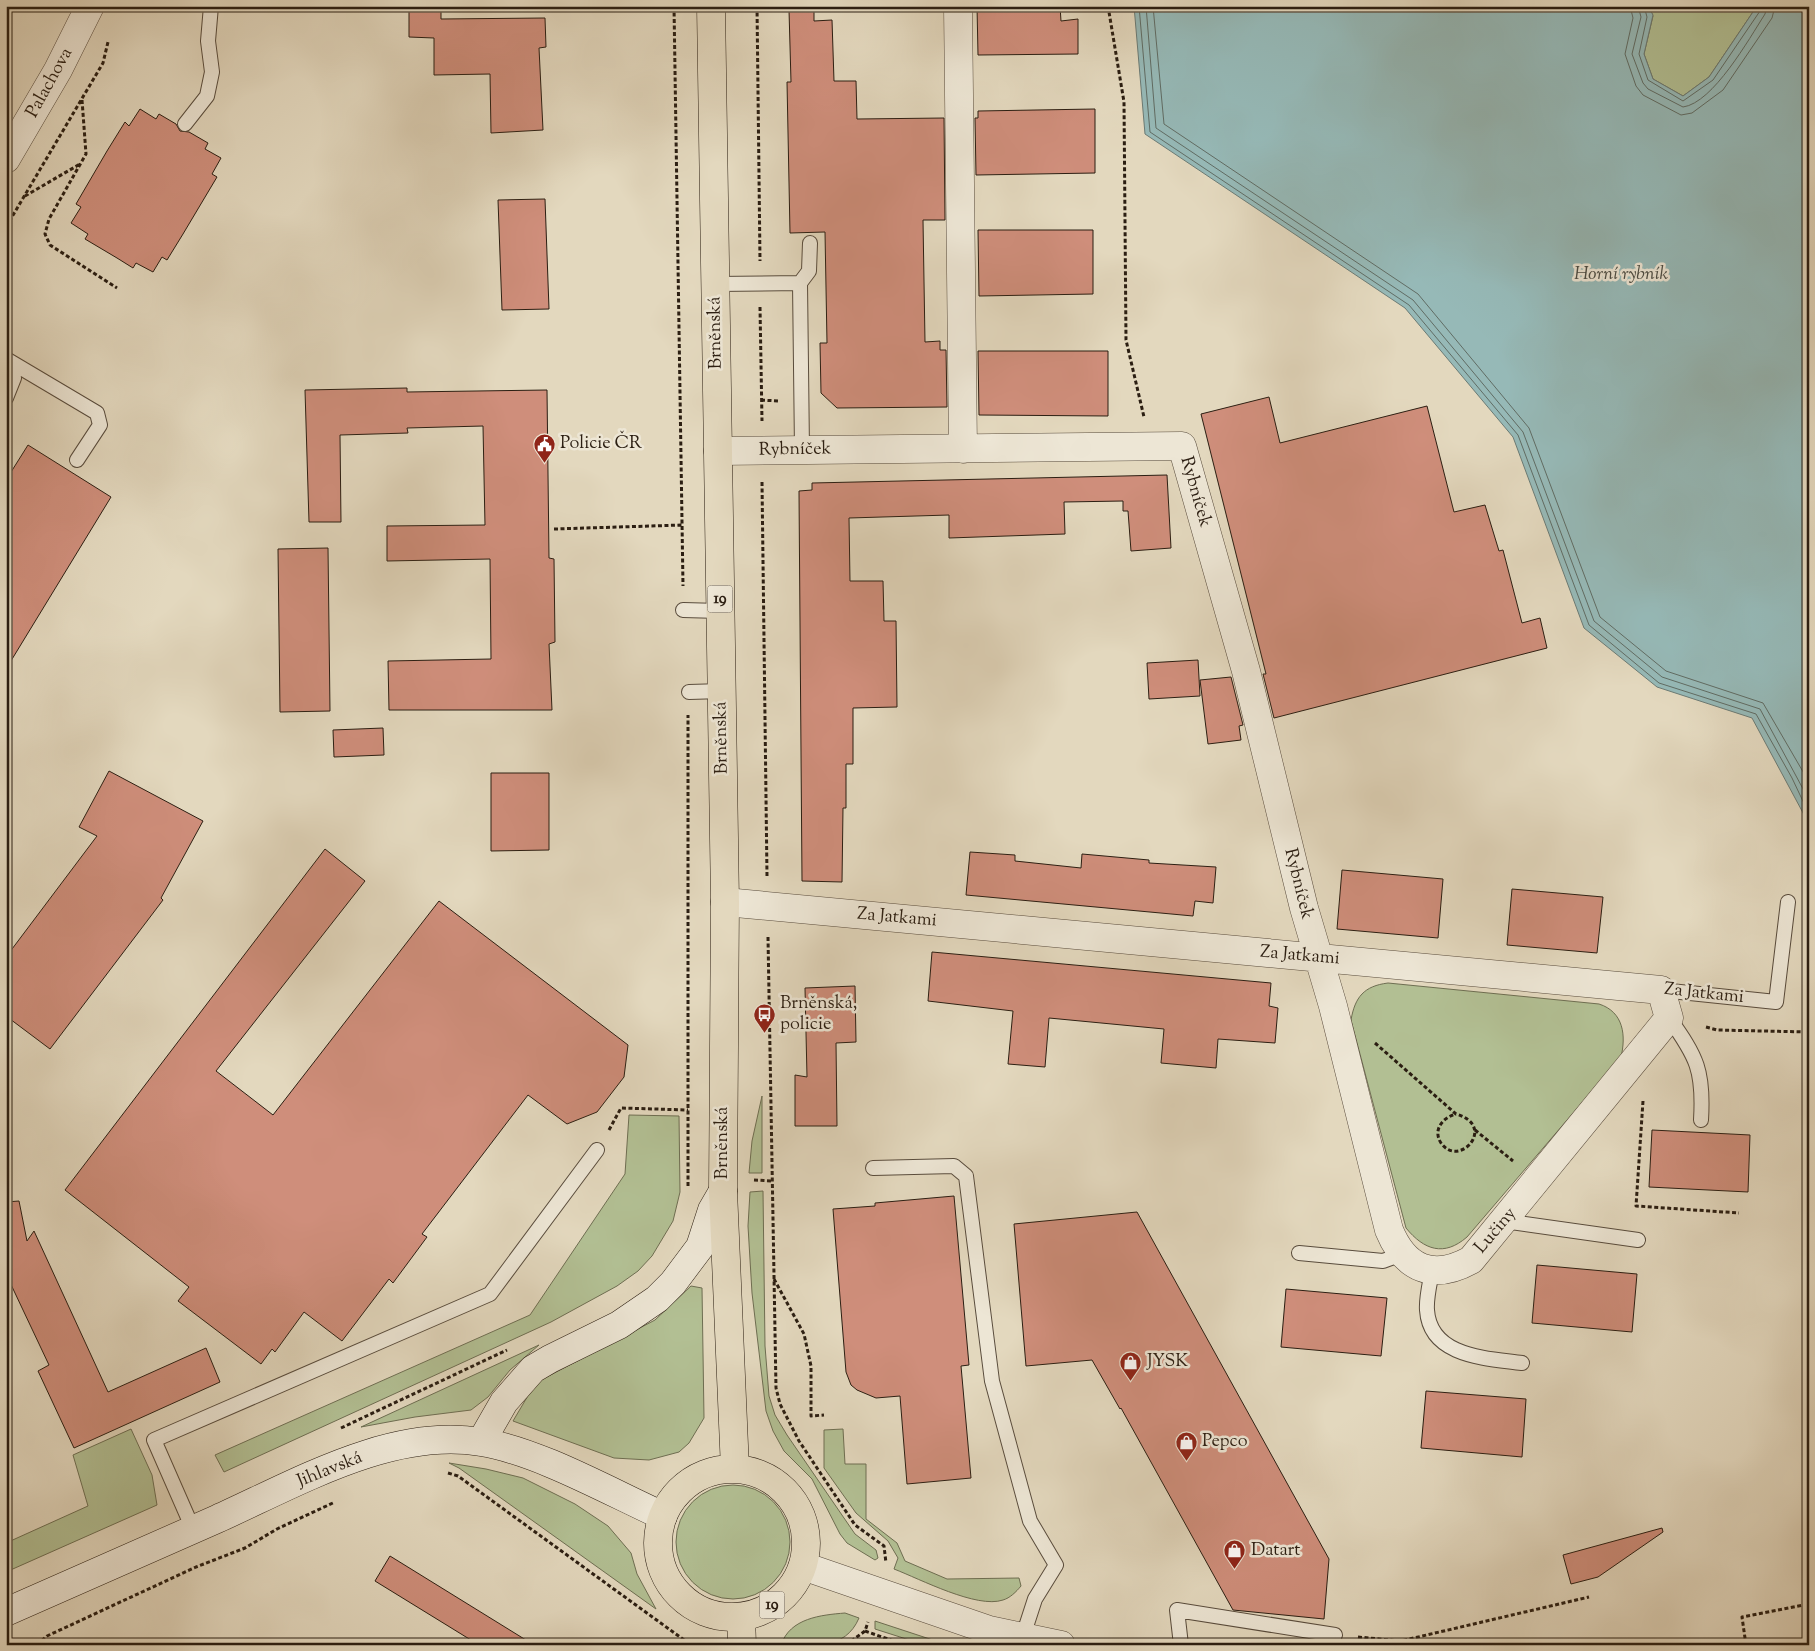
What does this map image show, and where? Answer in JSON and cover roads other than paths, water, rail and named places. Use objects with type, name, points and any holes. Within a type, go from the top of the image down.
[{"type":"main road","name":"Brněnská","points":[[711,6],[725,902],[723,1191],[735,1469]]},
{"type":"main road","name":"19","points":[[720,1469],[735,1469],[764,1476],[774,1482],[792,1500],[804,1526],[806,1552],[803,1566],[794,1584],[785,1595],[762,1611],[742,1617],[723,1617],[705,1612],[680,1597],[671,1586],[663,1572],[658,1555],[659,1528],[663,1516],[676,1494],[696,1478],[720,1469]]},
{"type":"main road","name":"19","points":[[742,1617],[742,1645]]},
{"type":"street","name":"Palachova","points":[[6,159],[58,70],[90,6]]},
{"type":"street","points":[[958,6],[964,448]]},
{"type":"street","name":"Rybníček","points":[[718,451],[1182,446],[1246,672],[1304,908],[1319,958]]},
{"type":"street","name":"Za Jatkami","points":[[725,902],[1661,990]]},
{"type":"street","points":[[1319,958],[1389,1230],[1402,1254],[1418,1267],[1432,1271]]},
{"type":"street","points":[[1661,990],[1669,1018]]},
{"type":"street","name":"Lučiny","points":[[1432,1271],[1448,1270],[1471,1260],[1669,1018]]},
{"type":"street","points":[[481,1442],[504,1402],[533,1369],[550,1358],[620,1325],[657,1299],[673,1284],[700,1247],[712,1210],[723,1191]]},
{"type":"street","name":"Jihlavská","points":[[6,1612],[340,1464],[409,1442],[439,1439],[481,1442],[500,1446],[554,1466],[663,1516]]},
{"type":"street","points":[[803,1566],[878,1592],[987,1638],[1022,1639],[1060,1645]]},
{"type":"lane","points":[[186,124],[207,96],[212,72],[208,41],[211,6]]},
{"type":"lane","points":[[802,450],[800,283],[809,271],[810,243]]},
{"type":"lane","points":[[715,284],[800,283]]},
{"type":"lane","points":[[6,398],[14,378],[7,359]]},
{"type":"lane","points":[[7,359],[97,413],[100,425],[76,460]]},
{"type":"lane","points":[[683,610],[720,611]]},
{"type":"lane","points":[[689,692],[722,691]]},
{"type":"lane","name":"Za Jatkami","points":[[1661,990],[1776,1002],[1788,902]]},
{"type":"lane","points":[[1669,1018],[1690,1048],[1699,1067],[1703,1092],[1701,1120]]},
{"type":"lane","points":[[193,1529],[154,1440],[490,1294],[597,1150]]},
{"type":"lane","points":[[873,1168],[954,1166],[966,1176],[992,1381],[1030,1521],[1056,1565],[1035,1599],[1022,1639]]},
{"type":"lane","points":[[1504,1221],[1638,1240]]},
{"type":"lane","points":[[1299,1253],[1383,1261],[1402,1254]]},
{"type":"lane","points":[[1432,1271],[1426,1309],[1431,1330],[1448,1347],[1475,1357],[1522,1363]]},
{"type":"lane","points":[[1181,1645],[1177,1610],[1335,1635]]},
{"type":"water","name":"Horní rybník","points":[[1134,6],[1648,6],[1653,15],[1644,54],[1653,79],[1683,96],[1709,77],[1757,6],[1809,6],[1809,824],[1752,718],[1657,687],[1584,628],[1513,437],[1405,308],[1145,134]]},
{"type":"place","name":"Policie ČR","points":[[544,463]]},
{"type":"place","name":"Brněnská, policie","points":[[764,1033]]},
{"type":"place","name":"JYSK","points":[[1131,1381]]},
{"type":"place","name":"Pepco","points":[[1186,1461]]},
{"type":"place","name":"Datart","points":[[1235,1570]]}]
